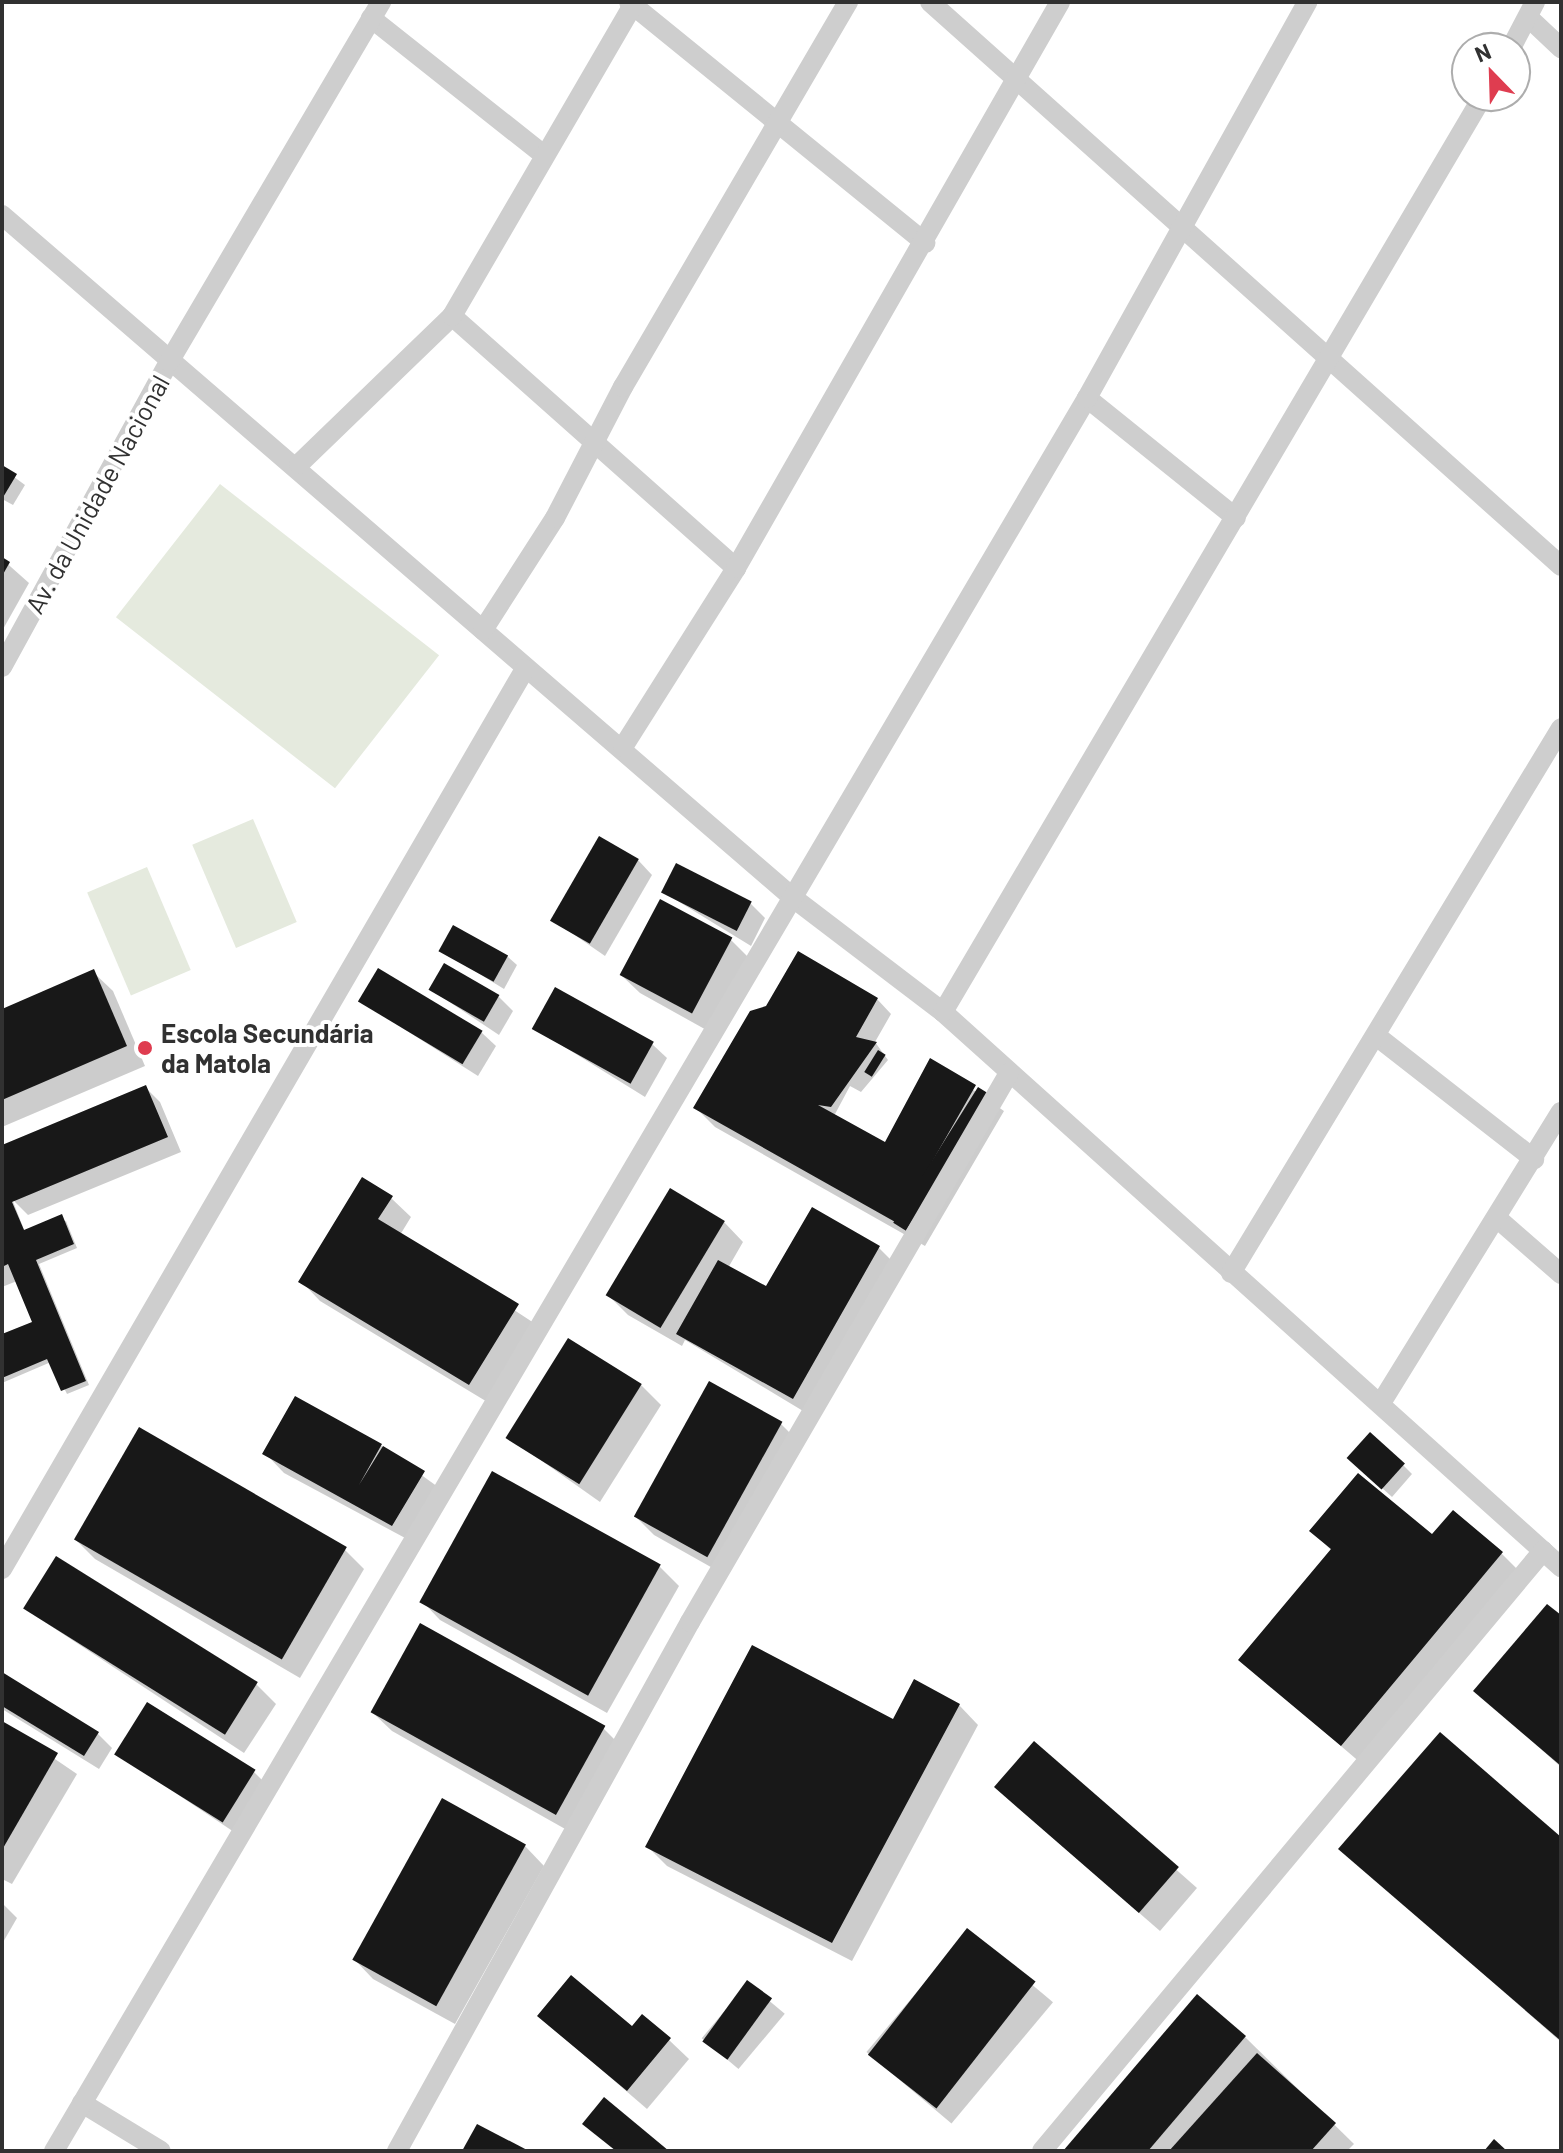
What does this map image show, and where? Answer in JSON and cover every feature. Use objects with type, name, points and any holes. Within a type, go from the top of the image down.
[{"type":"street","points":[[483,630],[596,439],[777,117],[848,2]]},
{"type":"street","points":[[930,2],[1329,355],[1561,566]]},
{"type":"street","points":[[623,747],[736,568],[926,243],[1060,2]]},
{"type":"street","points":[[54,2151],[1087,398],[1307,2]]},
{"type":"street","points":[[299,464],[452,316],[632,3],[777,117],[926,243]]},
{"type":"street","points":[[376,10],[544,155]]},
{"type":"street","name":"Av. da Unidade Nacional","points":[[2,667],[169,362],[376,10]]},
{"type":"street","points":[[1520,32],[1532,10],[1561,48]]},
{"type":"street","points":[[943,1012],[1473,112]]},
{"type":"street","points":[[2,215],[169,362],[299,464],[525,669],[623,747],[792,897],[943,1012],[1561,1567]]},
{"type":"street","points":[[452,316],[596,439],[736,568]]},
{"type":"street","points":[[1087,398],[1236,518]]},
{"type":"street","points":[[2,1569],[525,669]]},
{"type":"street","points":[[1231,1273],[1379,1038],[1561,728]]},
{"type":"street","points":[[1379,1038],[1534,1159]]},
{"type":"street","points":[[397,2151],[690,1622],[1009,1073]]},
{"type":"street","points":[[1381,1403],[1498,1219],[1561,1112]]},
{"type":"street","points":[[1498,1219],[1561,1274]]},
{"type":"street","points":[[1042,2151],[1543,1551]]},
{"type":"street","points":[[82,2103],[161,2151]]},
{"type":"shaded area","points":[[220,484],[439,655],[335,788],[116,617]]},
{"type":"shaded area","points":[[253,819],[297,922],[236,948],[192,845]]},
{"type":"shaded area","points":[[147,867],[191,970],[131,995],[87,892]]},
{"type":"building","points":[[2,465],[17,474],[2,499]]},
{"type":"building","points":[[2,557],[10,562],[2,576]]},
{"type":"building","points":[[599,836],[639,859],[590,944],[550,921]]},
{"type":"building","points":[[676,863],[752,902],[737,931],[661,892]]},
{"type":"building","points":[[660,899],[732,937],[692,1013],[620,975]]},
{"type":"building","points":[[453,925],[508,956],[494,982],[438,951]]},
{"type":"building","points":[[798,951],[878,998],[856,1037],[877,1042],[831,1107],[818,1105],[885,1142],[930,1058],[976,1085],[897,1223],[693,1108],[750,1011],[766,1006]]},
{"type":"building","points":[[444,963],[499,995],[484,1022],[429,990]]},
{"type":"building","points":[[378,968],[483,1031],[462,1064],[358,1001]]},
{"type":"building","points":[[94,969],[127,1046],[2,1100],[2,1009]]},
{"type":"building","points":[[555,987],[654,1042],[631,1084],[532,1029]]},
{"type":"building","points":[[878,1050],[886,1055],[872,1077],[864,1072]]},
{"type":"building","points":[[146,1085],[168,1137],[12,1202],[24,1230],[62,1214],[74,1244],[36,1260],[86,1381],[61,1391],[47,1359],[2,1378],[2,1334],[32,1322],[8,1264],[2,1267],[2,1145]]},
{"type":"building","points":[[978,1087],[991,1095],[906,1231],[893,1223]]},
{"type":"building","points":[[362,1177],[393,1196],[378,1219],[519,1304],[469,1385],[298,1282]]},
{"type":"building","points":[[670,1188],[725,1221],[660,1328],[606,1295]]},
{"type":"building","points":[[812,1207],[880,1246],[793,1399],[676,1334],[718,1260],[766,1286]]},
{"type":"building","points":[[568,1338],[642,1384],[579,1484],[505,1438]]},
{"type":"building","points":[[709,1381],[782,1422],[707,1557],[634,1517]]},
{"type":"building","points":[[295,1396],[382,1444],[359,1485],[383,1446],[425,1471],[392,1526],[262,1454]]},
{"type":"building","points":[[139,1427],[347,1547],[282,1660],[74,1540]]},
{"type":"building","points":[[1370,1432],[1405,1463],[1382,1489],[1347,1458]]},
{"type":"building","points":[[492,1471],[661,1565],[588,1696],[419,1602]]},
{"type":"building","points":[[1358,1473],[1432,1534],[1453,1510],[1503,1552],[1341,1746],[1238,1660],[1331,1549],[1309,1531]]},
{"type":"building","points":[[56,1556],[258,1682],[225,1735],[23,1609]]},
{"type":"building","points":[[1547,1604],[1561,1615],[1561,1766],[1473,1691]]},
{"type":"building","points":[[420,1623],[605,1726],[556,1815],[371,1712]]},
{"type":"building","points":[[752,1645],[893,1719],[914,1679],[960,1704],[832,1943],[645,1847]]},
{"type":"building","points":[[2,1672],[99,1732],[84,1756],[2,1706]]},
{"type":"building","points":[[147,1702],[256,1770],[223,1822],[114,1755]]},
{"type":"building","points":[[2,1721],[58,1753],[2,1850]]},
{"type":"building","points":[[1440,1732],[1561,1837],[1561,2041],[1338,1849]]},
{"type":"building","points":[[1034,1741],[1179,1867],[1139,1913],[994,1787]]},
{"type":"building","points":[[442,1798],[526,1845],[436,2006],[352,1960]]},
{"type":"building","points":[[967,1928],[1036,1982],[936,2108],[868,2055]]},
{"type":"building","points":[[571,1975],[632,2026],[642,2014],[671,2038],[627,2091],[537,2016]]},
{"type":"building","points":[[747,1980],[772,1998],[727,2060],[702,2041]]},
{"type":"building","points":[[1197,1994],[1246,2036],[1148,2151],[1063,2151]]},
{"type":"building","points":[[1257,2053],[1336,2123],[1311,2151],[1169,2151]]},
{"type":"building","points":[[604,2097],[669,2151],[616,2151],[582,2124]]},
{"type":"building","points":[[477,2124],[529,2151],[462,2151]]},
{"type":"building","points":[[1494,2139],[1507,2151],[1484,2151]]},
{"type":"place","name":"Escola Secundária da Matola","points":[[145,1048]]}]
